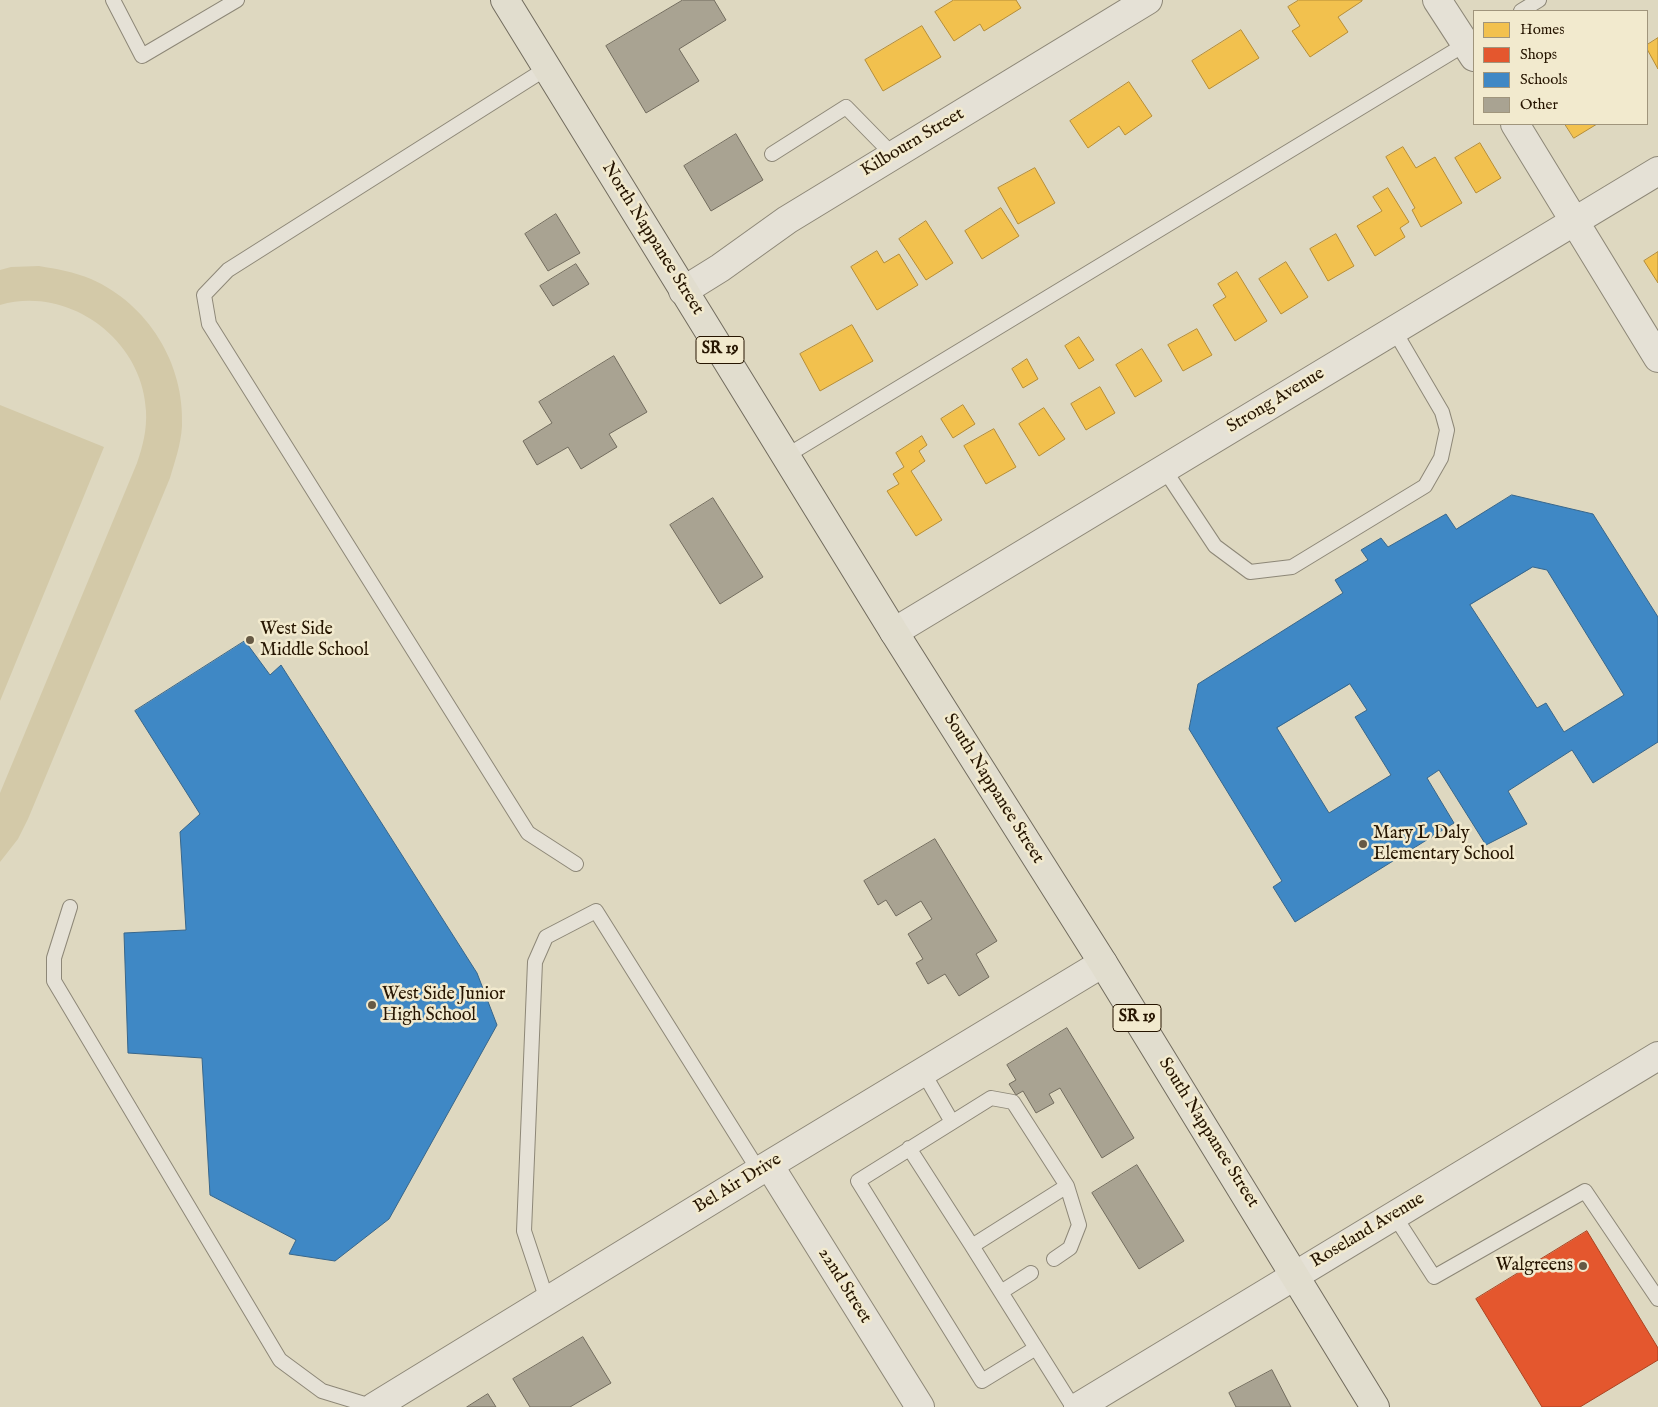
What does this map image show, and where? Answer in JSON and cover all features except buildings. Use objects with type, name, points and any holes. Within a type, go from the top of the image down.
[{"type":"main road","name":"North Nappanee Street","points":[[505,0],[894,632]]},
{"type":"main road","name":"South Nappanee Street","points":[[894,632],[1103,963],[1375,1407]]},
{"type":"street","name":"Kilbourn Street","points":[[683,291],[720,268],[787,220],[1148,0]]},
{"type":"street","points":[[1437,0],[1472,47]]},
{"type":"street","points":[[1516,125],[1658,358]]},
{"type":"street","name":"Strong Avenue","points":[[894,632],[1658,171]]},
{"type":"street","name":"Bel Air Drive","points":[[374,1407],[1103,963]]},
{"type":"street","name":"Roseland Avenue","points":[[1078,1407],[1658,1056]]},
{"type":"street","name":"22nd Street","points":[[764,1168],[920,1407]]},
{"type":"lane","points":[[113,0],[142,56],[237,0]]},
{"type":"lane","points":[[1523,10],[1539,0]]},
{"type":"lane","points":[[786,456],[1472,47]]},
{"type":"lane","points":[[547,68],[228,270],[204,295],[209,324],[528,833],[576,864]]},
{"type":"lane","points":[[772,154],[846,107],[893,155]]},
{"type":"lane","points":[[1164,469],[1215,546],[1250,572],[1292,567],[1425,486],[1441,458],[1447,430],[1442,412],[1394,330]]},
{"type":"lane","points":[[70,907],[54,958],[54,981],[280,1360],[322,1391],[374,1407]]},
{"type":"lane","points":[[547,1300],[524,1231],[534,962],[546,937],[596,911],[764,1168]]},
{"type":"lane","points":[[923,1072],[952,1122]]},
{"type":"lane","points":[[1036,1348],[982,1381],[858,1181],[991,1098],[1013,1102],[1067,1186],[1079,1225],[1070,1248],[1054,1259]]},
{"type":"lane","points":[[910,1148],[1073,1407]]},
{"type":"lane","points":[[972,1246],[1067,1186]]},
{"type":"lane","points":[[1394,1215],[1434,1277],[1585,1191],[1658,1299]]},
{"type":"lane","points":[[1001,1292],[1031,1273]]},
{"type":"shaded area","points":[[39,266],[91,279],[111,290],[130,304],[146,320],[170,359],[177,380],[182,426],[179,446],[170,478],[28,819],[18,839],[0,862],[0,793],[137,463],[143,444],[146,424],[142,385],[132,362],[117,341],[98,324],[76,311],[52,303],[26,301],[0,305],[0,270],[11,267]]},
{"type":"shaded area","points":[[0,405],[104,447],[0,701]]},
{"type":"place","name":"West Side Middle School","points":[[250,640]]},
{"type":"place","name":"Mary L Daly Elementary School","points":[[1363,844]]},
{"type":"place","name":"West Side Junior High School","points":[[372,1005]]},
{"type":"place","name":"Walgreens","points":[[1583,1266]]}]
